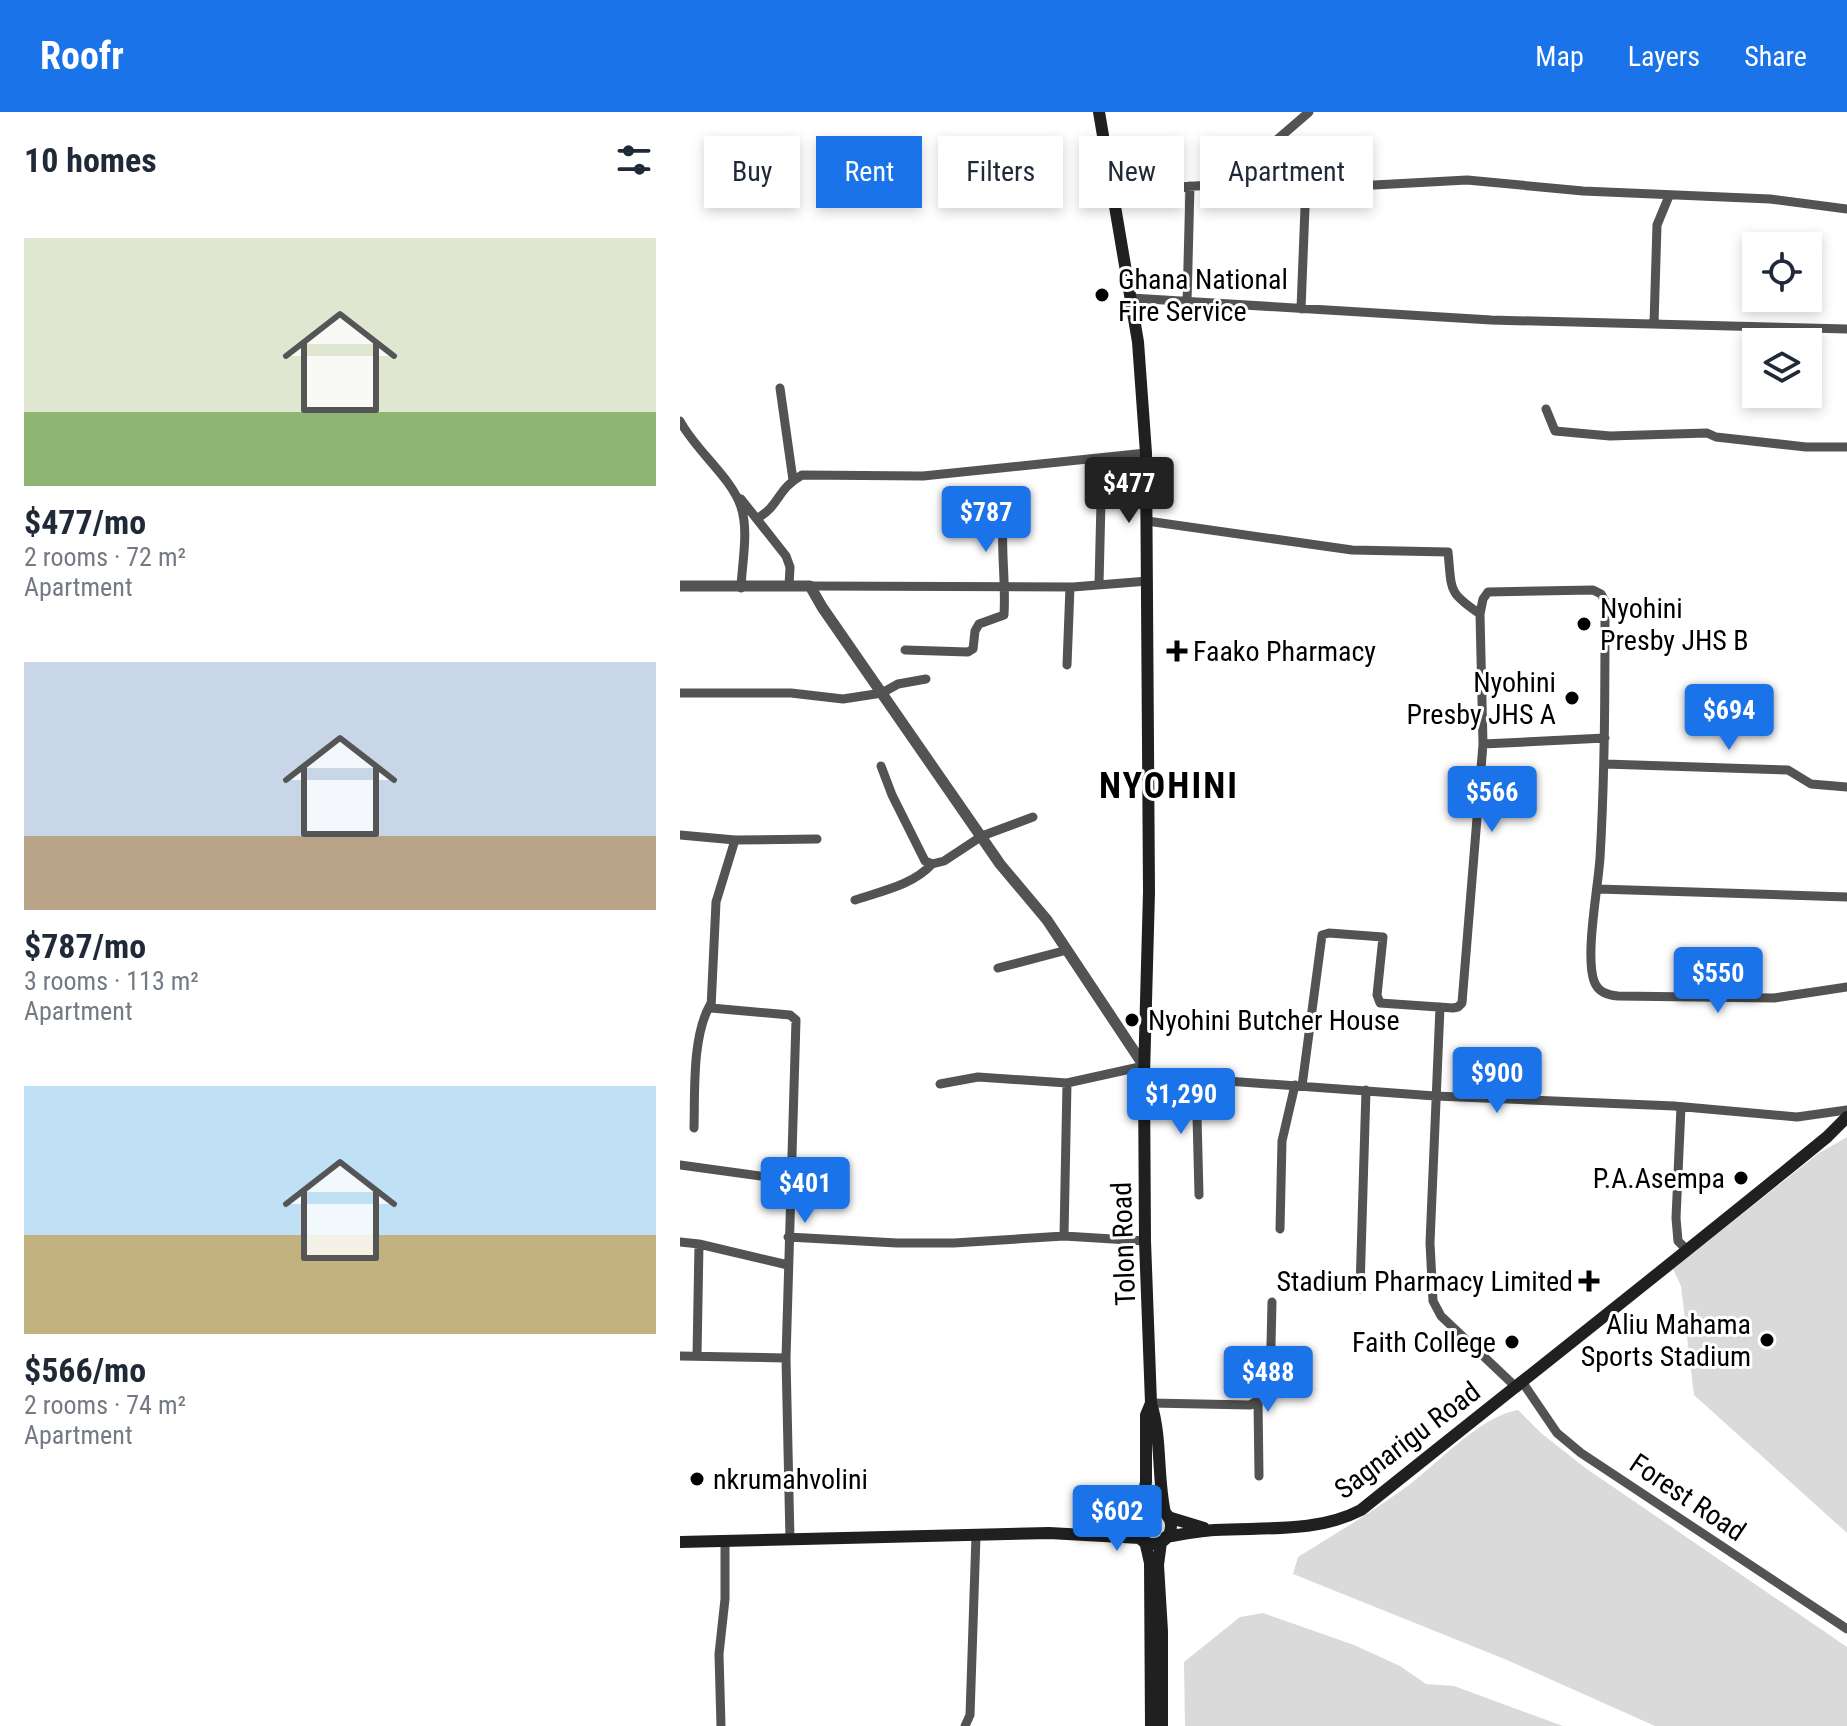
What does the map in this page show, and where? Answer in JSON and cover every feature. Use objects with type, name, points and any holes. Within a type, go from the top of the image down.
[{"type":"main road","name":"Tolon Road","points":[[1099,112],[1103,136]]},
{"type":"main road","name":"Tolon Road","points":[[1115,208],[1141,373],[1146,453],[1149,939],[1144,1071],[1145,1241],[1151,1403]]},
{"type":"main road","name":"Sagnarigu Road","points":[[1164,1539],[1211,1530],[1317,1526],[1361,1510],[1520,1386],[1827,1137],[1847,1117]]},
{"type":"main road","name":"Sagnarigu Road","points":[[1827,1137],[1847,1130]]},
{"type":"main road","points":[[1151,1403],[1156,1419],[1159,1483],[1171,1527],[1164,1539],[1158,1565],[1162,1726]]},
{"type":"main road","points":[[1151,1403],[1146,1415],[1146,1482],[1136,1528],[1150,1563],[1151,1726]]},
{"type":"main road","points":[[1096,1534],[1151,1508],[1167,1515]]},
{"type":"main road","name":"Sagnarigu Road","points":[[1167,1515],[1211,1530]]},
{"type":"main road","points":[[680,1542],[1049,1533],[1164,1539]]},
{"type":"street","points":[[1281,136],[1309,112]]},
{"type":"street","points":[[1373,185],[1467,180],[1519,187],[1770,199],[1847,209]]},
{"type":"street","points":[[1184,186],[1200,185]]},
{"type":"street","points":[[1187,303],[1190,186]]},
{"type":"street","points":[[1654,324],[1657,225],[1669,196]]},
{"type":"street","points":[[1301,309],[1305,208]]},
{"type":"street","points":[[1131,298],[1491,320],[1847,329]]},
{"type":"street","points":[[780,388],[793,480]]},
{"type":"street","points":[[1546,409],[1555,431],[1563,434],[1707,433],[1716,437],[1806,447],[1847,447]]},
{"type":"street","points":[[681,423],[695,445],[758,518],[786,556],[790,567],[789,586]]},
{"type":"street","points":[[758,518],[773,509],[781,490],[802,475],[923,476],[1146,453]]},
{"type":"street","points":[[1099,585],[1102,459]]},
{"type":"street","points":[[733,491],[741,506],[744,522],[741,588]]},
{"type":"street","points":[[1147,521],[1352,550],[1448,552],[1452,592],[1480,614]]},
{"type":"street","points":[[905,650],[968,652],[973,649],[979,624],[1004,615],[1003,522]]},
{"type":"street","points":[[680,586],[1070,587],[1148,581]]},
{"type":"street","points":[[810,586],[1000,864],[1047,920],[1144,1071]]},
{"type":"street","points":[[1067,665],[1070,587]]},
{"type":"street","points":[[1280,1229],[1282,1141],[1298,1085],[1322,935],[1383,937],[1377,995],[1380,1003],[1458,1007],[1462,1003],[1483,744],[1480,614],[1488,592],[1593,590],[1601,594],[1605,601],[1605,764],[1598,889],[1591,937],[1593,979],[1599,989],[1618,996],[1751,999],[1847,987]]},
{"type":"street","points":[[680,693],[791,693],[843,699],[882,693],[898,684],[926,679]]},
{"type":"street","points":[[1483,744],[1605,738]]},
{"type":"street","points":[[1605,764],[1788,770],[1811,784],[1847,787]]},
{"type":"street","points":[[881,766],[925,861],[932,864]]},
{"type":"street","points":[[855,900],[891,889],[924,872],[932,864],[944,861],[982,836],[1033,817]]},
{"type":"street","points":[[680,835],[735,840],[817,839]]},
{"type":"street","points":[[694,1128],[696,1065],[705,1014],[710,1005],[716,902],[735,840]]},
{"type":"street","points":[[1598,889],[1847,897]]},
{"type":"street","points":[[998,968],[1067,950]]},
{"type":"street","points":[[710,1005],[714,1009],[795,1017],[786,1358],[790,1540]]},
{"type":"street","name":"Forest Road","points":[[1440,1007],[1430,1243],[1433,1301],[1441,1316],[1520,1386],[1557,1433],[1581,1453],[1847,1629]]},
{"type":"street","points":[[940,1084],[978,1077],[1067,1083],[1144,1071],[1435,1096],[1681,1107],[1797,1117],[1847,1110]]},
{"type":"street","points":[[1196,1077],[1199,1195]]},
{"type":"street","points":[[1064,1236],[1067,1083]]},
{"type":"street","points":[[1360,1289],[1366,1090]]},
{"type":"street","points":[[1681,1107],[1676,1218],[1678,1241],[1686,1249]]},
{"type":"street","points":[[680,1165],[790,1180]]},
{"type":"street","points":[[788,1237],[925,1243],[1064,1236],[1145,1241]]},
{"type":"street","points":[[680,1242],[788,1265]]},
{"type":"street","points":[[697,1356],[699,1244]]},
{"type":"street","points":[[1151,1403],[1250,1405],[1267,1395],[1270,1387],[1272,1302]]},
{"type":"street","points":[[680,1356],[786,1358]]},
{"type":"street","points":[[1258,1401],[1259,1476]]},
{"type":"street","points":[[965,1726],[970,1715],[976,1536]]},
{"type":"street","points":[[721,1726],[719,1654],[725,1599],[725,1541]]},
{"type":"shaded area","name":"Aliu Mahama Sports Stadium","points":[[1847,1137],[1847,1533],[1694,1395],[1681,1286],[1673,1269],[1819,1153]]},
{"type":"shaded area","points":[[1518,1410],[1584,1467],[1847,1647],[1847,1726],[1655,1726],[1507,1660],[1293,1574],[1298,1557],[1402,1490],[1473,1432],[1503,1414]]},
{"type":"shaded area","points":[[1263,1613],[1354,1645],[1400,1666],[1426,1684],[1454,1686],[1563,1726],[1185,1726],[1184,1662],[1240,1617]]},
{"type":"place","name":"Ghana National Fire Service","points":[[1102,295]]},
{"type":"place","name":"Nyohini Presby JHS B","points":[[1584,624]]},
{"type":"place","name":"Faako Pharmacy","points":[[1177,651]]},
{"type":"place","name":"Nyohini Presby JHS A","points":[[1572,698]]},
{"type":"place","name":"Nyohini Butcher House","points":[[1132,1020]]},
{"type":"place","name":"P.A.Asempa","points":[[1741,1178]]},
{"type":"place","name":"Stadium Pharmacy Limited","points":[[1589,1281]]},
{"type":"place","name":"Aliu Mahama Sports Stadium","points":[[1767,1340]]},
{"type":"place","name":"Faith College","points":[[1512,1342]]},
{"type":"place","name":"nkrumahvolini","points":[[697,1479]]},
{"type":"district","name":"NYOHINI","points":[[1169,785]]}]
